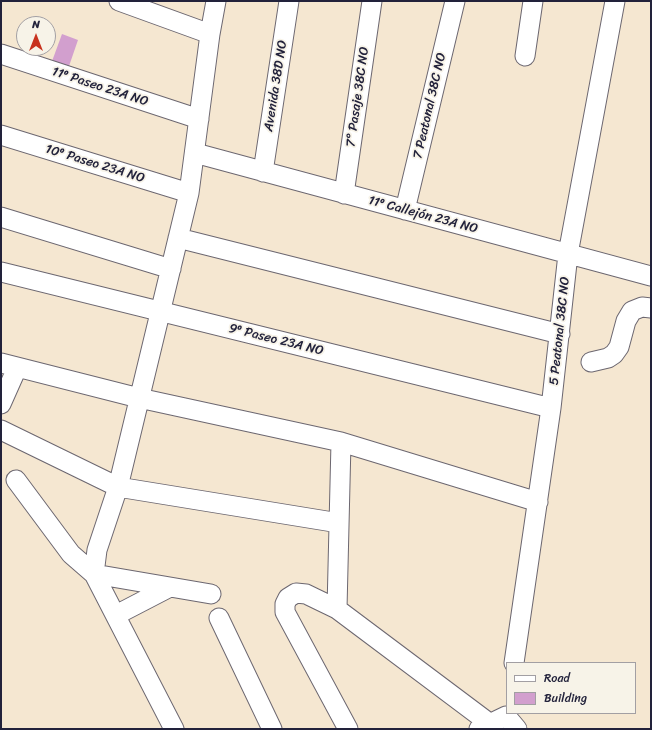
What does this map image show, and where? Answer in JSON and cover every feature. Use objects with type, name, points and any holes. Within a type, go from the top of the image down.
[{"type":"street","points":[[119,1],[145,6],[210,34]]},
{"type":"street","points":[[94,574],[97,550],[118,487],[189,192],[210,34],[216,1]]},
{"type":"street","name":"Avenida 38D NO","points":[[263,172],[289,1]]},
{"type":"street","name":"7° Pasaje 38C NO","points":[[344,194],[372,1]]},
{"type":"street","name":"7 Peatonal 38C NO","points":[[405,210],[455,1]]},
{"type":"street","points":[[525,56],[533,1]]},
{"type":"street","name":"5 Peatonal 38C NO","points":[[514,662],[551,408],[568,254],[615,1]]},
{"type":"street","name":"11º Paseo 23A NO","points":[[1,54],[199,119]]},
{"type":"street","name":"10º Paseo 23A NO","points":[[1,135],[189,192]]},
{"type":"street","name":"11º Callejón 23A NO","points":[[195,154],[651,276]]},
{"type":"street","points":[[1,217],[171,269]]},
{"type":"street","points":[[178,238],[560,334]]},
{"type":"street","name":"9º Paseo 23A NO","points":[[1,272],[551,408]]},
{"type":"street","points":[[591,362],[608,358],[614,354],[619,347],[626,321],[632,311],[642,307],[651,308]]},
{"type":"street","points":[[1,404],[9,365],[139,398],[341,442],[538,502]]},
{"type":"street","points":[[1,430],[118,487],[339,523]]},
{"type":"street","points":[[337,609],[341,442]]},
{"type":"street","points":[[16,480],[72,554],[94,574],[174,729]]},
{"type":"street","points":[[94,574],[211,594]]},
{"type":"street","points":[[116,615],[170,587]]},
{"type":"street","points":[[348,729],[285,612],[285,604],[288,598],[296,593],[306,594],[337,609],[500,721]]},
{"type":"street","points":[[218,618],[272,729]]},
{"type":"building","points":[[62,34],[78,40],[68,69],[51,64],[54,56],[56,56],[56,50]]}]
